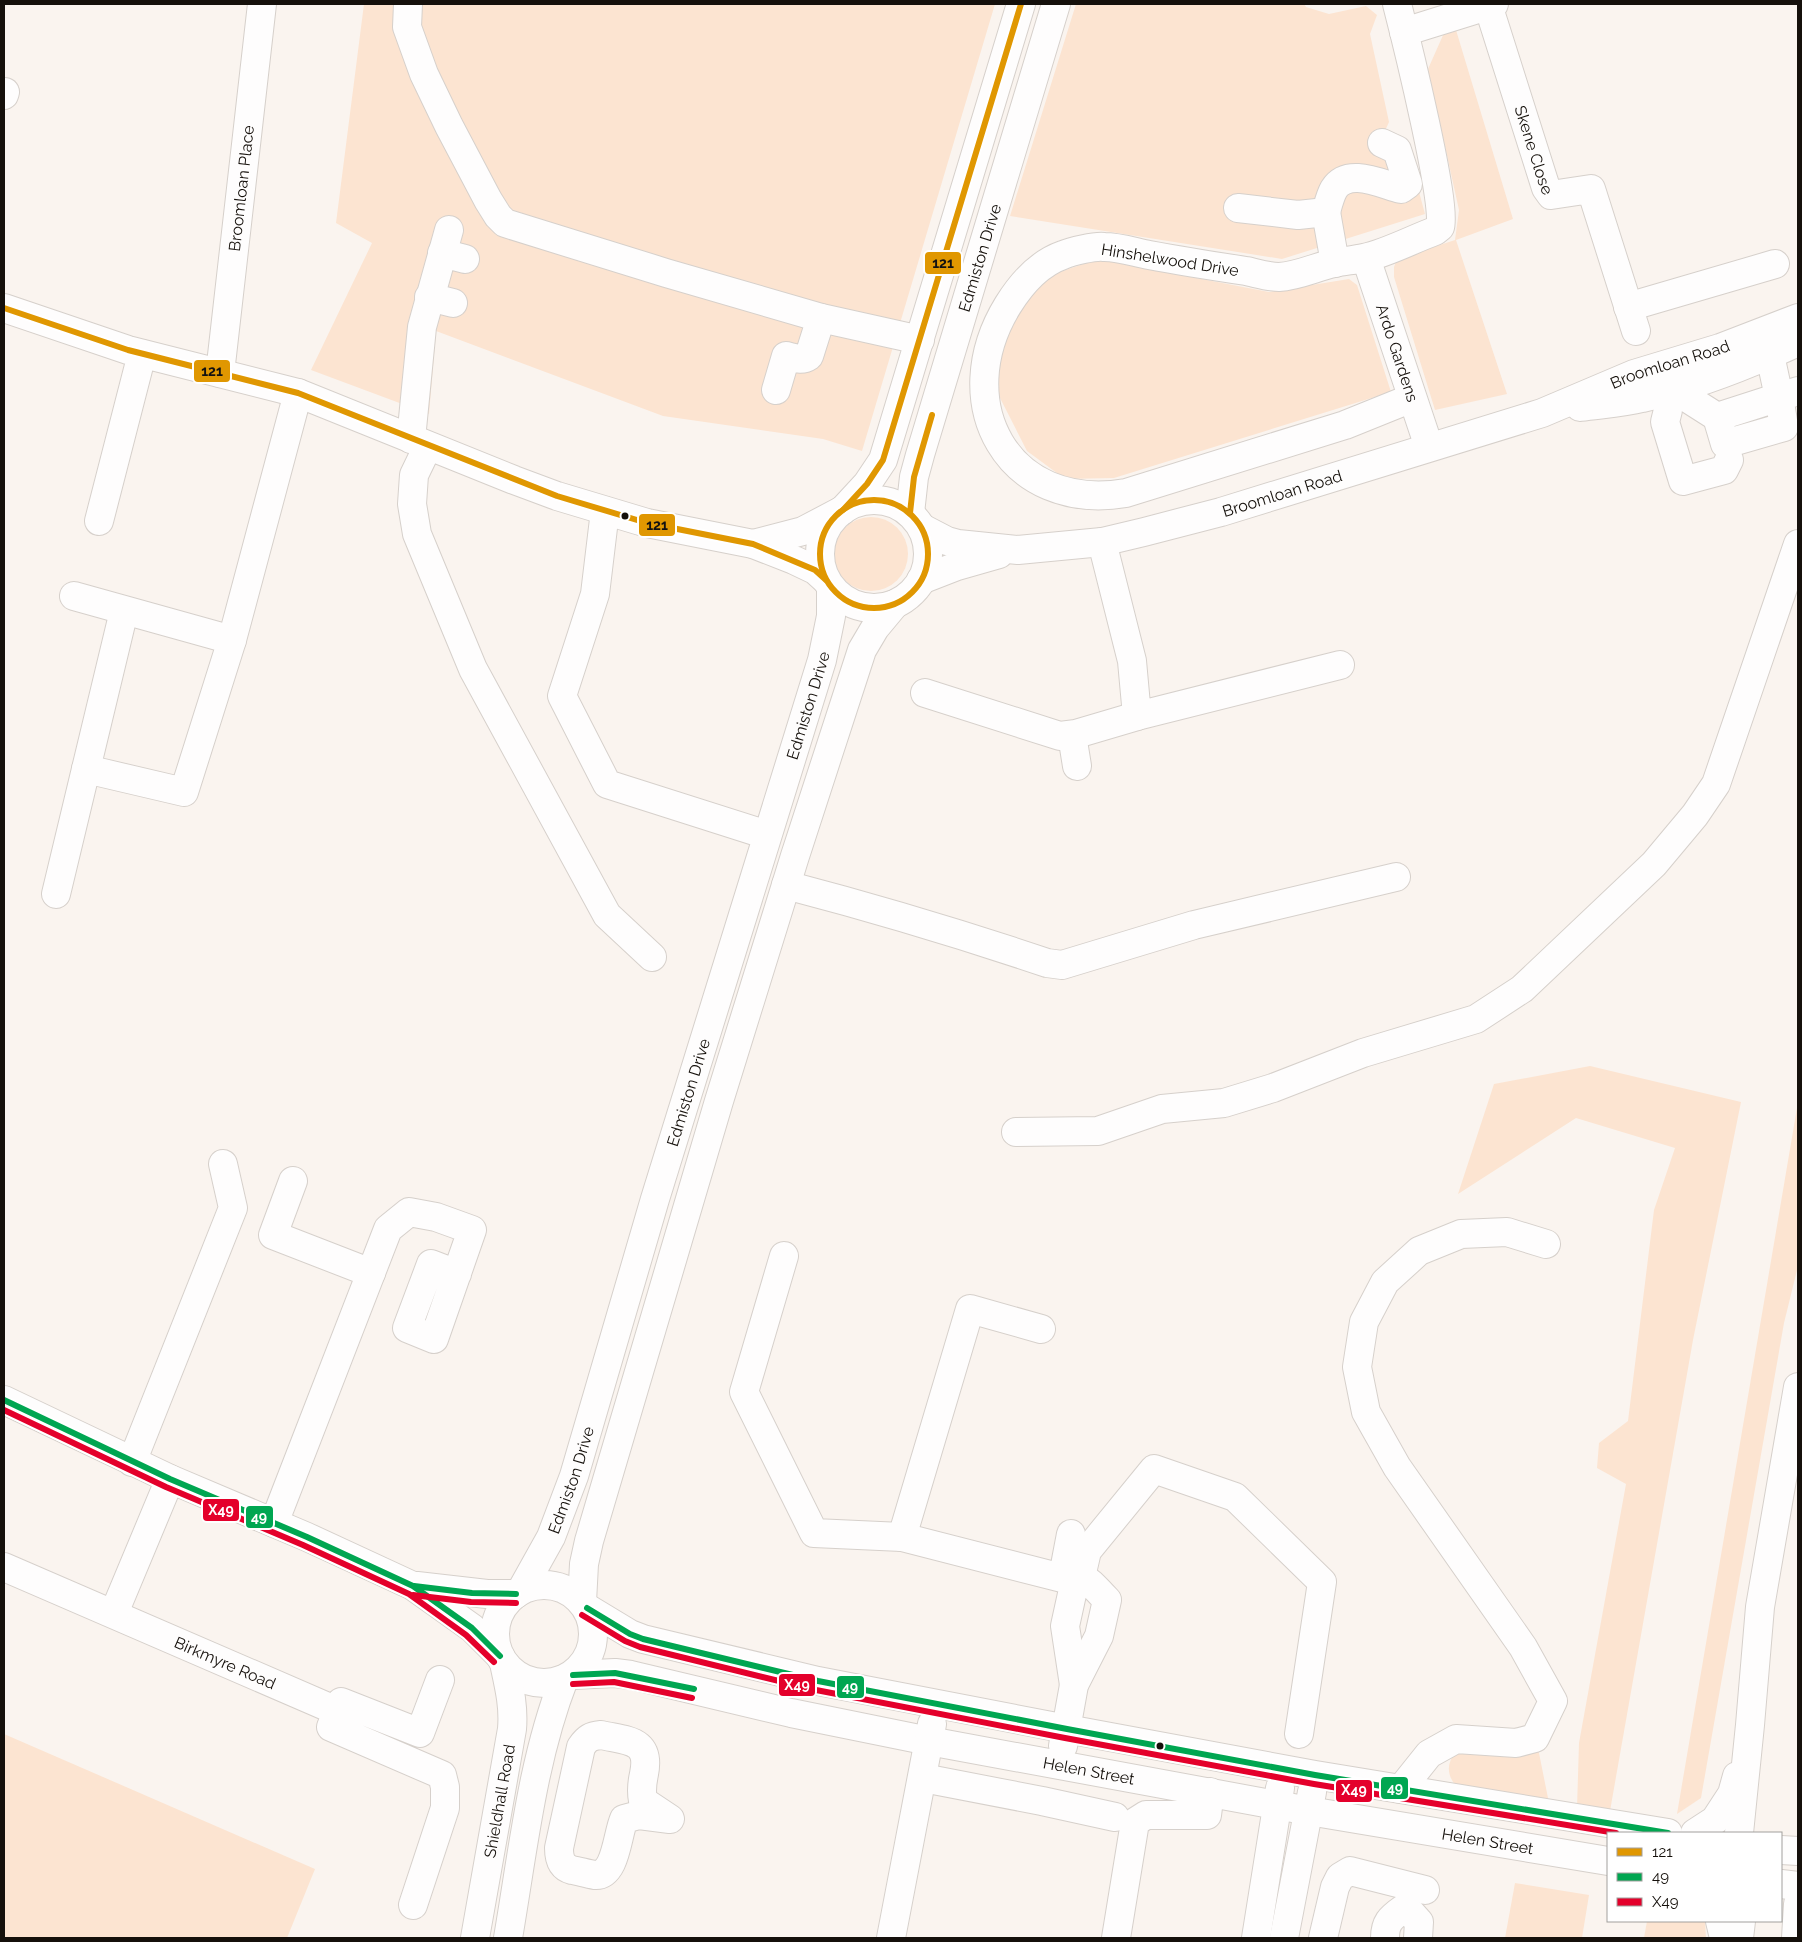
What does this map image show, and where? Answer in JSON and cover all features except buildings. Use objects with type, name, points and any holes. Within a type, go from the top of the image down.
[{"type":"main road","name":"Broomloan Place","points":[[220,373],[262,4]]},
{"type":"main road","points":[[408,4],[407,27],[424,74],[488,200],[505,223],[666,273],[821,318],[920,340]]},
{"type":"main road","name":"Edmiston Drive","points":[[842,510],[867,484],[883,460],[1021,4]]},
{"type":"main road","name":"Edmiston Drive","points":[[916,521],[914,477],[1056,4]]},
{"type":"main road","name":"Hinshelwood Drive","points":[[1397,4],[1434,166],[1442,222],[1435,231],[1366,258],[1335,263],[1279,277],[1103,246],[1063,254],[1040,268],[1023,284],[997,323],[984,380],[987,413],[996,437],[1015,462],[1042,484],[1069,494],[1080,495],[1126,493],[1345,425],[1412,398]]},
{"type":"main road","points":[[1404,32],[1491,5]]},
{"type":"main road","name":"Skene Close","points":[[1491,5],[1546,188],[1551,195],[1591,189],[1632,319],[1775,264]]},
{"type":"main road","points":[[1335,263],[1326,212],[1334,189],[1344,179],[1357,178],[1401,189],[1408,184],[1397,150],[1382,143]]},
{"type":"main road","points":[[1238,208],[1298,215],[1326,212]]},
{"type":"main road","points":[[452,247],[441,300],[422,327],[420,443],[414,475],[412,504],[418,534],[473,670],[607,915],[652,957]]},
{"type":"main road","name":"Ardo Gardens","points":[[1366,258],[1429,447]]},
{"type":"main road","points":[[4,308],[142,354],[298,393],[514,480],[605,511],[690,533],[753,544],[815,570],[845,600],[860,606],[878,608],[895,604],[910,594],[921,580],[927,563],[927,545],[916,521],[895,504],[877,500],[859,502],[803,531],[753,544]]},
{"type":"main road","points":[[776,390],[786,356],[805,359],[809,356],[821,318]]},
{"type":"main road","name":"Broomloan Road","points":[[921,580],[957,566],[1018,550],[1102,542],[1221,512],[1542,413],[1634,374],[1720,348],[1798,318]]},
{"type":"main road","name":"Broomloan Road","points":[[1542,413],[1641,398],[1770,355],[1798,342]]},
{"type":"main road","points":[[99,522],[142,354]]},
{"type":"main road","points":[[1727,452],[1789,434],[1789,394],[1770,355]]},
{"type":"main road","points":[[1669,390],[1716,417],[1727,452],[1724,470],[1683,481],[1665,422],[1669,390]]},
{"type":"main road","points":[[86,769],[184,792],[232,640],[298,393]]},
{"type":"main road","points":[[1716,417],[1789,394]]},
{"type":"main road","points":[[829,584],[820,555],[822,538],[830,522],[842,510]]},
{"type":"main road","points":[[605,511],[595,594],[562,696],[607,784],[767,835]]},
{"type":"main road","name":"Broomloan Road","points":[[916,521],[947,541],[958,544],[1018,550]]},
{"type":"main road","points":[[1102,542],[1132,661],[1137,716]]},
{"type":"main road","points":[[1016,1132],[1098,1131],[1162,1109],[1224,1103],[1273,1088],[1363,1053],[1476,1019],[1522,989],[1654,864],[1705,802],[1716,784],[1798,544]]},
{"type":"main road","name":"Edmiston Drive","points":[[519,1591],[551,1537],[574,1476],[655,1199],[822,660],[831,616],[829,584]]},
{"type":"main road","points":[[74,596],[232,640]]},
{"type":"main road","name":"Edmiston Drive","points":[[584,1605],[584,1564],[589,1541],[719,1101],[786,885],[862,650],[875,628],[895,604]]},
{"type":"main road","points":[[56,894],[124,611]]},
{"type":"main road","points":[[925,693],[1060,736],[1072,735],[1137,716],[1340,665]]},
{"type":"main road","points":[[1072,735],[1077,766]]},
{"type":"main road","points":[[786,885],[859,904],[985,942],[1047,964],[1057,965],[1097,955],[1194,925],[1396,877]]},
{"type":"main road","points":[[132,1462],[233,1208],[223,1164]]},
{"type":"main road","points":[[293,1181],[273,1235],[371,1273]]},
{"type":"main road","points":[[274,1523],[388,1229],[409,1212],[436,1216],[472,1230],[457,1274]]},
{"type":"main road","points":[[1401,1789],[1429,1754],[1456,1739],[1516,1743],[1536,1738],[1554,1701],[1523,1647],[1397,1466],[1366,1412],[1357,1367],[1364,1322],[1385,1282],[1419,1251],[1461,1234],[1507,1232],[1546,1244]]},
{"type":"main road","points":[[784,1256],[744,1392],[814,1533],[902,1537],[1088,1581],[1107,1600],[1099,1636],[1074,1685]]},
{"type":"main road","points":[[902,1537],[970,1309],[1041,1329]]},
{"type":"main road","points":[[1739,1832],[1760,1608],[1798,1387]]},
{"type":"main road","points":[[4,1400],[132,1462],[274,1523],[413,1586],[472,1628],[521,1678],[536,1683],[553,1682],[568,1677],[582,1665],[591,1650],[593,1633],[584,1605]]},
{"type":"main road","points":[[1072,1577],[1087,1551],[1154,1469],[1235,1497],[1322,1582],[1299,1734]]},
{"type":"main road","points":[[114,1613],[170,1479]]},
{"type":"main road","points":[[1042,1801],[1067,1730],[1074,1685],[1065,1626],[1072,1594],[1071,1534]]},
{"type":"main road","name":"Birkmyre Road","points":[[4,1567],[337,1711]]},
{"type":"main road","points":[[502,1660],[495,1641],[495,1625],[500,1610],[509,1598],[519,1591],[537,1584],[553,1585],[569,1591],[584,1605],[630,1634],[643,1639],[818,1681],[1067,1730],[1315,1775],[1659,1832]]},
{"type":"main road","points":[[413,1586],[472,1593],[519,1591]]},
{"type":"main road","name":"Shieldhall Road","points":[[475,1938],[512,1729],[513,1712],[502,1660]]},
{"type":"main road","name":"Helen Street","points":[[568,1677],[615,1673],[631,1675],[791,1712],[1054,1764],[1278,1805],[1603,1860]]},
{"type":"main road","name":"Shieldhall Road","points":[[508,1938],[539,1756],[551,1713],[568,1677]]},
{"type":"main road","points":[[413,1905],[445,1808],[445,1788],[442,1775],[331,1727],[341,1702],[420,1733],[440,1680]]},
{"type":"main road","points":[[891,1938],[923,1778],[935,1704]]},
{"type":"main road","points":[[1697,1832],[1716,1820],[1732,1794],[1750,1725]]},
{"type":"main road","points":[[601,1735],[638,1744],[643,1748],[646,1764],[642,1788],[643,1801],[670,1819],[639,1816],[624,1819],[619,1829],[612,1864],[602,1874],[595,1875],[567,1868],[561,1863],[559,1848],[576,1778],[581,1747],[592,1736],[601,1735]]},
{"type":"main road","points":[[1256,1938],[1284,1769]]},
{"type":"main road","points":[[1284,1938],[1315,1775]]},
{"type":"main road","points":[[923,1778],[1115,1817]]},
{"type":"main road","points":[[1116,1938],[1135,1822],[1146,1815],[1207,1815],[1210,1792]]},
{"type":"main road","points":[[1782,1850],[1798,1851]]},
{"type":"main road","points":[[1323,1938],[1335,1887],[1340,1877],[1350,1871],[1425,1890]]},
{"type":"main road","points":[[1782,1884],[1798,1886]]},
{"type":"main road","points":[[1796,1938],[1798,1904]]},
{"type":"main road","points":[[1391,1931],[1403,1910],[1411,1913],[1418,1922],[1418,1938]]},
{"type":"main road","points":[[1720,1922],[1724,1938]]},
{"type":"main road","points":[[1739,1938],[1741,1922]]},
{"type":"shaded area","points":[[364,4],[995,4],[862,451],[823,439],[663,416],[436,331],[429,414],[311,370],[372,243],[336,223]]},
{"type":"shaded area","points":[[1076,4],[1304,4],[1306,7],[1329,14],[1366,6],[1377,15],[1370,34],[1389,122],[1384,133],[1405,140],[1425,214],[1282,259],[1010,216]]},
{"type":"shaded area","points":[[1456,30],[1513,219],[1456,240],[1507,394],[1435,410],[1394,277],[1394,267],[1397,259],[1455,240],[1459,210],[1428,69],[1444,33]]},
{"type":"shaded area","points":[[1098,259],[1269,292],[1349,279],[1357,285],[1391,392],[1114,478],[1065,479],[1027,451],[999,396],[999,354],[1011,317],[1042,278]]},
{"type":"shaded area","points":[[871,517],[892,523],[902,533],[908,554],[902,575],[892,585],[871,591],[850,585],[840,575],[834,554],[840,533],[850,523]]},
{"type":"shaded area","points":[[1590,1066],[1741,1102],[1693,1340],[1610,1811],[1577,1808],[1579,1743],[1626,1484],[1597,1468],[1599,1443],[1628,1421],[1654,1210],[1675,1148],[1576,1118],[1458,1194],[1494,1084]]},
{"type":"shaded area","points":[[1798,1102],[1798,1266],[1784,1323],[1701,1798],[1677,1814]]},
{"type":"shaded area","points":[[4,1734],[315,1869],[287,1938],[4,1938]]},
{"type":"shaded area","points":[[1538,1748],[1549,1803],[1456,1786],[1450,1776],[1450,1762],[1460,1749]]},
{"type":"shaded area","points":[[1515,1883],[1589,1895],[1582,1938],[1505,1938]]},
{"type":"shaded area","points":[[1647,1922],[1705,1922],[1706,1938],[1644,1938]]},
{"type":"transit line","name":"121","points":[[843,510],[867,484],[883,460],[1021,4]]},
{"type":"transit line","name":"121","points":[[4,308],[128,350],[298,393],[557,496],[647,523],[753,544],[815,570],[826,580]]},
{"type":"transit line","name":"121","points":[[910,513],[914,477],[932,415]]},
{"type":"transit line","name":"121","points":[[874,500],[895,504],[912,516],[924,533],[928,554],[924,575],[912,592],[895,604],[874,608],[853,604],[836,592],[824,575],[820,554],[824,533],[836,516],[853,504],[874,500]]},
{"type":"transit line","name":"49","points":[[4,1400],[170,1479],[307,1537],[413,1586],[472,1628],[500,1656]]},
{"type":"transit line","name":"X49","points":[[4,1410],[166,1487],[303,1545],[409,1594],[466,1635],[494,1662]]},
{"type":"transit line","name":"49","points":[[414,1586],[472,1593],[516,1594]]},
{"type":"transit line","name":"X49","points":[[413,1595],[471,1602],[516,1603]]},
{"type":"transit line","name":"49","points":[[587,1608],[630,1634],[643,1639],[818,1681],[1315,1775],[1662,1832]]},
{"type":"transit line","name":"X49","points":[[582,1615],[625,1641],[640,1647],[816,1690],[1314,1784],[1610,1832]]},
{"type":"transit line","name":"49","points":[[573,1675],[615,1673],[694,1689]]},
{"type":"transit line","name":"X49","points":[[573,1684],[614,1682],[692,1698]]}]
